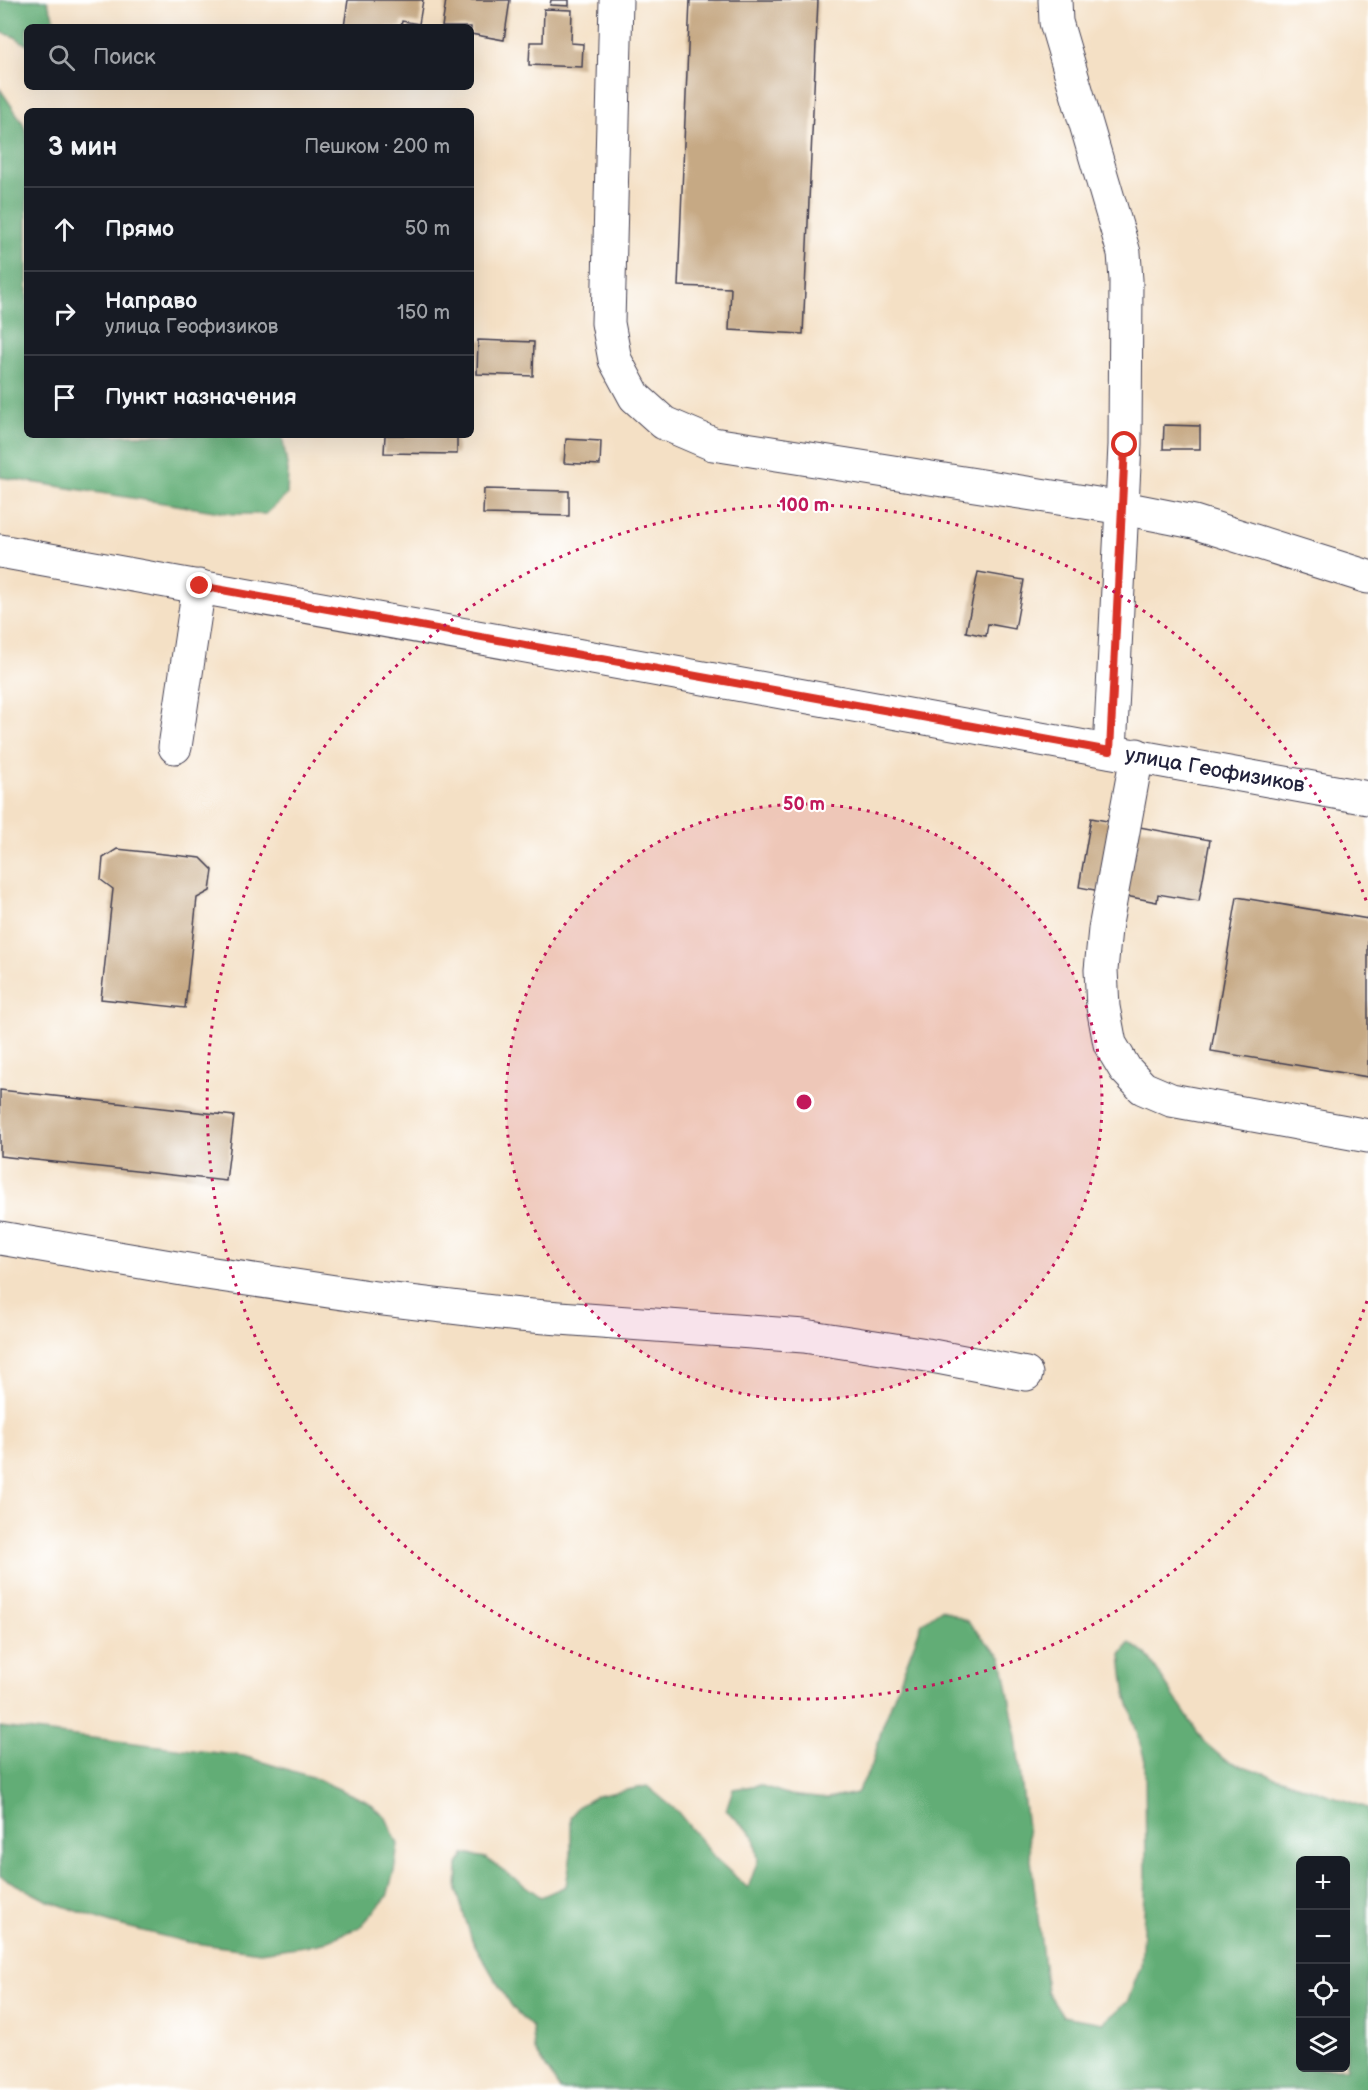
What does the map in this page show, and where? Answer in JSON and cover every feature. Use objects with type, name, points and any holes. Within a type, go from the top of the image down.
[{"type":"street","points":[[616,0],[608,323],[615,360],[635,397],[664,423],[713,444],[1123,508],[1194,522],[1368,577]]},
{"type":"street","points":[[1055,0],[1056,22],[1073,86],[1124,253],[1126,280],[1123,753],[1110,902],[1101,970],[1103,1007],[1110,1044],[1125,1069],[1143,1088],[1171,1100],[1368,1136]]},
{"type":"street","name":"улица Геофизиков","points":[[0,551],[1368,798]]},
{"type":"street","points":[[175,747],[200,586]]},
{"type":"street","points":[[0,1238],[200,1272],[376,1298],[519,1315],[804,1336],[927,1355],[1026,1374]]},
{"type":"green space","points":[[0,0],[47,0],[56,24],[24,24],[24,43],[0,32]]},
{"type":"green space","points":[[0,89],[24,126],[24,438],[282,438],[288,471],[287,495],[266,514],[233,514],[0,477]]},
{"type":"green space","points":[[941,1609],[967,1621],[1002,1658],[1015,1729],[1047,1991],[1063,2016],[1103,2023],[1127,2002],[1141,1966],[1146,1876],[1145,1761],[1125,1690],[1121,1655],[1129,1643],[1146,1654],[1204,1742],[1225,1760],[1368,1808],[1368,2090],[560,2090],[535,2050],[532,2027],[510,2005],[472,1940],[457,1892],[458,1864],[465,1854],[486,1858],[541,1897],[566,1886],[571,1854],[571,1817],[577,1807],[597,1796],[647,1786],[677,1811],[715,1858],[748,1888],[758,1860],[754,1836],[726,1810],[733,1789],[759,1785],[790,1795],[827,1799],[857,1793],[872,1765],[882,1728],[922,1623]]},
{"type":"green space","points":[[0,1727],[243,1756],[312,1777],[368,1802],[386,1818],[398,1844],[387,1897],[360,1927],[319,1944],[260,1952],[187,1942],[111,1923],[46,1900],[0,1876]]},
{"type":"building","points":[[348,0],[423,0],[419,24],[402,21],[402,24],[344,24]]},
{"type":"building","points":[[446,0],[510,0],[504,40],[474,35],[474,24],[442,24]]},
{"type":"building","points":[[551,0],[569,0],[569,6],[550,5]]},
{"type":"building","points":[[690,0],[818,0],[803,334],[729,330],[731,288],[678,286]]},
{"type":"building","points":[[544,9],[572,10],[571,43],[583,44],[582,67],[529,65],[530,42],[543,42]]},
{"type":"building","points":[[478,340],[534,342],[533,376],[477,374]]},
{"type":"building","points":[[1164,425],[1200,426],[1200,449],[1163,449]]},
{"type":"building","points":[[385,438],[457,438],[457,454],[384,453]]},
{"type":"building","points":[[566,439],[601,441],[600,465],[564,463]]},
{"type":"building","points":[[484,489],[569,491],[569,516],[483,514]]},
{"type":"building","points":[[978,572],[1024,580],[1015,629],[988,624],[986,636],[966,632]]},
{"type":"building","points":[[1091,818],[1210,840],[1199,901],[1158,894],[1157,902],[1079,887]]},
{"type":"building","points":[[117,849],[201,858],[213,870],[210,891],[197,898],[185,1008],[101,999],[113,889],[101,880],[103,858]]},
{"type":"building","points":[[1237,897],[1368,919],[1368,1077],[1211,1051]]},
{"type":"building","points":[[0,1090],[234,1116],[226,1181],[0,1156]]},
{"type":"route","points":[[200,586],[1110,751],[1125,445]]}]
